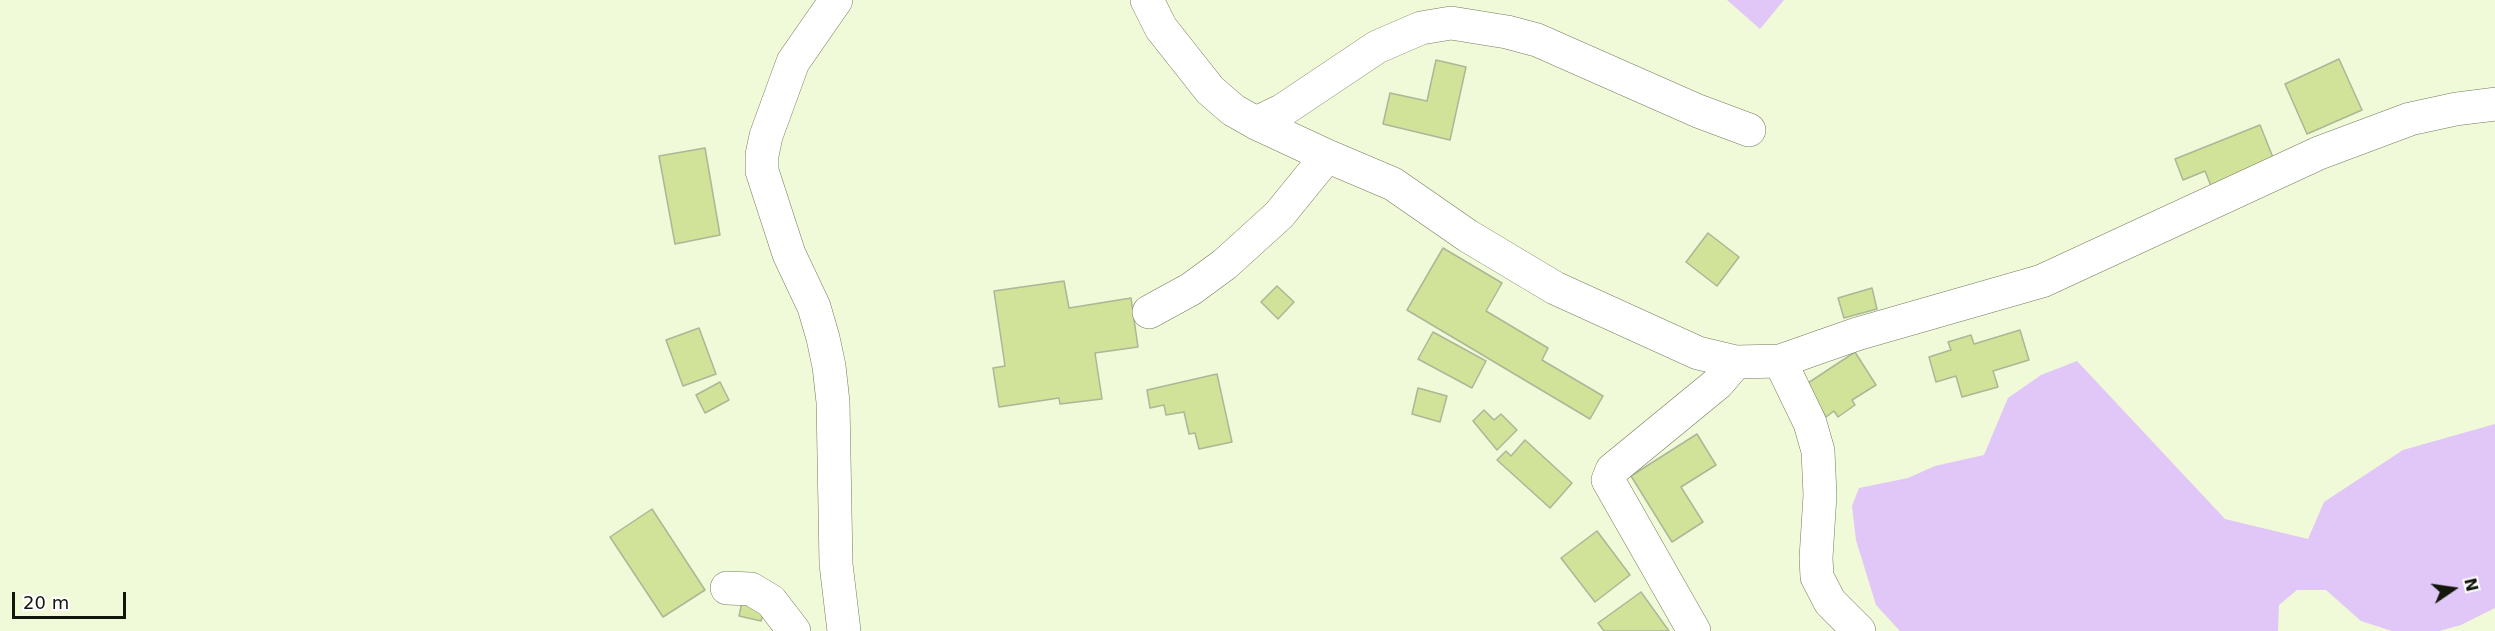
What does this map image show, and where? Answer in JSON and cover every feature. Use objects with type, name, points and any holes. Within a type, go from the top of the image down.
[{"type":"street","points":[[836,0],[793,62],[766,136],[762,154],[762,171],[789,254],[814,307],[824,338],[829,366],[833,402],[836,564],[844,631]]},
{"type":"street","points":[[1147,0],[1161,28],[1210,90],[1233,110],[1327,156],[1393,184],[1468,236],[1555,288],[1698,353],[1736,362],[1780,362],[1857,334],[2042,281],[2319,153],[2410,119],[2456,109],[2495,104]]},
{"type":"street","points":[[1256,123],[1283,110],[1377,47],[1421,28],[1451,23],[1507,32],[1537,40],[1698,111],[1749,130]]},
{"type":"street","points":[[1149,312],[1191,289],[1226,264],[1279,215],[1327,156]]},
{"type":"street","points":[[1694,631],[1608,480],[1612,471],[1718,383],[1736,362]]},
{"type":"street","points":[[1780,362],[1810,423],[1818,451],[1820,495],[1817,577],[1830,602],[1859,631]]},
{"type":"street","points":[[727,588],[751,589],[771,601],[794,631]]},
{"type":"shaded area","points":[[1727,0],[1784,0],[1760,29]]},
{"type":"shaded area","points":[[2077,361],[2225,519],[2308,539],[2324,502],[2403,450],[2495,424],[2495,608],[2461,625],[2439,631],[2392,631],[2361,621],[2326,590],[2297,590],[2279,605],[2278,631],[1900,631],[1876,605],[1856,540],[1852,506],[1859,488],[1908,478],[1935,466],[1984,455],[2008,398],[2041,375]]},
{"type":"building","points":[[2339,59],[2362,110],[2307,134],[2285,84]]},
{"type":"building","points":[[1436,60],[1466,67],[1450,140],[1383,124],[1390,93],[1427,101]]},
{"type":"building","points":[[2260,125],[2274,160],[2211,186],[2205,171],[2183,180],[2175,159]]},
{"type":"building","points":[[705,148],[720,235],[675,244],[659,156]]},
{"type":"building","points":[[1708,233],[1739,257],[1717,286],[1686,262]]},
{"type":"building","points":[[1443,248],[1502,283],[1486,311],[1548,348],[1542,360],[1603,396],[1590,419],[1407,310]]},
{"type":"building","points":[[1064,281],[1069,308],[1131,298],[1138,347],[1095,353],[1102,399],[1060,404],[1059,398],[999,407],[993,368],[1005,366],[994,291]]},
{"type":"building","points":[[1277,286],[1294,302],[1278,319],[1261,302]]},
{"type":"building","points":[[1872,288],[1877,309],[1844,318],[1838,298]]},
{"type":"building","points":[[699,328],[716,374],[683,386],[666,340]]},
{"type":"building","points":[[2020,330],[2029,360],[1993,371],[1998,387],[1962,397],[1956,376],[1936,382],[1929,357],[1951,350],[1948,342],[1971,335],[1974,344]]},
{"type":"building","points":[[1433,332],[1486,361],[1472,388],[1418,359]]},
{"type":"building","points":[[1855,352],[1876,385],[1852,400],[1855,405],[1838,417],[1834,411],[1826,417],[1805,385]]},
{"type":"building","points":[[1217,374],[1232,442],[1199,449],[1195,433],[1189,434],[1184,412],[1166,415],[1164,405],[1150,408],[1147,390]]},
{"type":"building","points":[[720,382],[729,400],[705,413],[696,395]]},
{"type":"building","points":[[1418,388],[1447,396],[1440,422],[1412,414]]},
{"type":"building","points":[[1484,410],[1494,420],[1501,414],[1517,430],[1497,450],[1473,421]]},
{"type":"building","points":[[1697,434],[1716,465],[1681,487],[1703,522],[1672,542],[1631,476]]},
{"type":"building","points":[[1525,440],[1572,483],[1550,508],[1497,460],[1506,451],[1511,456]]},
{"type":"building","points":[[652,509],[705,590],[663,617],[610,537]]},
{"type":"building","points":[[1597,531],[1630,575],[1595,602],[1561,558]]},
{"type":"building","points":[[1641,592],[1669,631],[1604,631],[1598,623]]},
{"type":"building","points":[[742,602],[765,608],[761,621],[739,616]]}]
